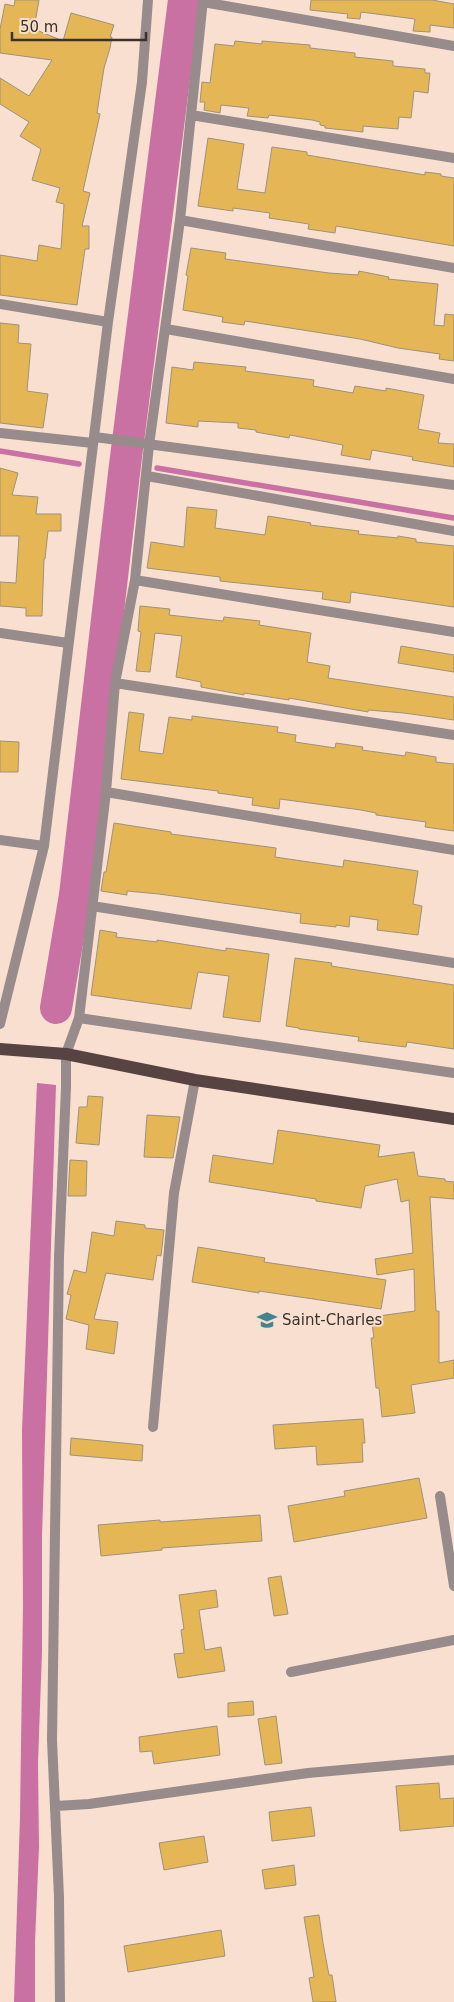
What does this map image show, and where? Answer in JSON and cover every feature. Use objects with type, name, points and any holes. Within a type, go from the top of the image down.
[{"type":"main road","points":[[0,1048],[66,1054],[195,1080],[454,1118]]},
{"type":"street","points":[[0,1024],[44,846],[108,322],[142,82],[148,0]]},
{"type":"street","points":[[60,2002],[59,1897],[52,1740],[58,1266],[66,1054],[79,1018],[106,792],[115,683],[135,580],[149,445],[180,220],[203,1],[454,46]]},
{"type":"street","points":[[191,115],[454,158]]},
{"type":"street","points":[[180,220],[454,268]]},
{"type":"street","points":[[0,304],[108,322]]},
{"type":"street","points":[[166,329],[454,379]]},
{"type":"street","points":[[0,433],[149,445],[454,485]]},
{"type":"street","points":[[147,476],[454,531]]},
{"type":"street","points":[[135,580],[454,632]]},
{"type":"street","points":[[0,633],[68,644]]},
{"type":"street","points":[[115,683],[454,735]]},
{"type":"street","points":[[106,792],[454,850]]},
{"type":"street","points":[[0,840],[44,846]]},
{"type":"street","points":[[92,906],[454,963]]},
{"type":"street","points":[[79,1018],[454,1073]]},
{"type":"street","points":[[153,1427],[174,1193],[195,1080]]},
{"type":"street","points":[[440,1496],[454,1583]]},
{"type":"street","points":[[291,1672],[454,1640]]},
{"type":"street","points":[[56,1806],[89,1804],[308,1773],[454,1760]]},
{"type":"shaded area","points":[[37,1083],[56,1085],[42,1537],[42,1651],[38,1763],[39,1847],[35,1942],[35,2002],[14,2002],[20,1817],[23,1604],[22,1430]]},
{"type":"building","points":[[15,0],[39,0],[34,29],[63,41],[71,13],[114,25],[104,68],[97,113],[100,114],[83,191],[90,193],[82,226],[89,226],[89,249],[85,249],[77,305],[0,295],[0,255],[37,261],[39,245],[61,249],[64,204],[56,202],[60,188],[32,180],[41,149],[20,136],[29,122],[0,104],[0,78],[29,96],[52,60],[0,53],[0,29],[5,4],[14,6]]},
{"type":"building","points":[[311,0],[432,0],[454,4],[454,28],[430,25],[430,32],[413,31],[415,19],[361,12],[360,19],[347,18],[348,14],[310,10]]},
{"type":"building","points":[[235,41],[262,44],[262,41],[310,45],[310,48],[355,53],[355,57],[393,61],[393,66],[425,69],[425,73],[430,73],[428,93],[414,91],[411,118],[399,117],[398,129],[363,126],[363,132],[325,128],[325,126],[320,125],[320,122],[312,120],[269,115],[268,118],[247,116],[249,108],[221,105],[220,113],[204,110],[205,102],[200,102],[202,82],[210,83],[215,44],[234,46]]},
{"type":"building","points":[[208,138],[244,144],[237,189],[265,193],[272,147],[307,152],[307,155],[425,175],[425,172],[441,174],[441,176],[454,178],[454,246],[336,226],[335,233],[308,229],[309,224],[269,218],[270,213],[233,208],[233,211],[198,206]]},
{"type":"building","points":[[191,248],[226,253],[225,259],[329,273],[358,275],[359,271],[389,277],[388,279],[438,284],[434,325],[444,326],[445,314],[454,315],[454,361],[439,359],[440,354],[398,348],[360,339],[245,321],[244,325],[222,322],[223,317],[183,310],[188,276],[186,275]]},
{"type":"building","points":[[0,323],[19,325],[18,343],[31,344],[27,391],[48,394],[43,428],[0,423]]},
{"type":"building","points":[[194,362],[246,367],[245,371],[314,380],[313,386],[353,393],[355,386],[386,391],[386,388],[424,395],[418,429],[440,433],[438,443],[454,444],[454,467],[412,460],[413,457],[372,450],[370,460],[341,455],[343,445],[290,435],[289,438],[256,432],[256,430],[238,428],[238,423],[198,421],[198,427],[166,423],[172,367],[193,370]]},
{"type":"building","points":[[0,468],[18,473],[12,495],[38,497],[36,514],[61,514],[61,531],[48,531],[44,559],[42,616],[26,616],[26,608],[0,606],[0,582],[16,583],[19,536],[0,536]]},
{"type":"building","points":[[187,507],[217,510],[215,528],[265,535],[268,516],[311,523],[310,525],[359,531],[358,534],[398,538],[398,536],[416,539],[416,542],[454,546],[454,607],[351,592],[350,603],[322,599],[323,592],[220,581],[220,577],[147,568],[151,542],[184,547]]},
{"type":"building","points":[[140,606],[170,609],[169,615],[223,621],[224,617],[260,621],[259,625],[311,633],[307,662],[330,666],[328,678],[454,697],[454,720],[404,713],[368,710],[368,712],[289,698],[289,700],[244,693],[244,695],[201,687],[201,682],[176,677],[182,636],[155,633],[150,672],[136,671],[141,632],[138,631]]},
{"type":"building","points":[[401,646],[454,655],[454,672],[398,663]]},
{"type":"building","points":[[129,712],[144,714],[139,751],[163,754],[169,717],[192,720],[192,716],[278,727],[277,732],[296,735],[295,742],[335,748],[336,743],[363,747],[362,750],[405,756],[406,752],[436,757],[436,762],[454,764],[454,831],[425,827],[426,822],[376,815],[376,813],[361,810],[280,799],[279,809],[252,805],[253,798],[218,793],[218,791],[121,779]]},
{"type":"building","points":[[0,741],[19,742],[18,772],[0,772]]},
{"type":"building","points":[[114,823],[171,832],[171,834],[276,848],[275,857],[343,867],[344,860],[418,871],[413,904],[422,906],[418,935],[377,930],[378,920],[350,916],[349,927],[336,925],[336,927],[300,923],[301,914],[159,894],[127,891],[127,895],[101,891]]},
{"type":"building","points":[[100,930],[117,933],[116,937],[157,942],[157,940],[226,951],[226,948],[269,954],[260,1022],[223,1017],[229,976],[198,972],[191,1009],[91,995]]},
{"type":"building","points":[[295,958],[332,963],[331,966],[454,985],[454,1049],[407,1042],[406,1047],[358,1041],[359,1037],[286,1026]]},
{"type":"building","points":[[88,1096],[103,1097],[99,1145],[76,1143],[79,1107],[87,1107]]},
{"type":"building","points":[[147,1115],[180,1117],[173,1158],[144,1157]]},
{"type":"building","points":[[278,1130],[380,1145],[378,1157],[414,1152],[418,1176],[454,1182],[454,1199],[430,1197],[436,1311],[439,1311],[439,1363],[454,1360],[454,1378],[411,1385],[415,1413],[382,1417],[379,1388],[376,1388],[371,1338],[374,1338],[371,1317],[415,1311],[414,1269],[377,1275],[375,1259],[413,1253],[409,1200],[401,1202],[397,1179],[365,1186],[361,1208],[209,1182],[213,1155],[273,1164]]},
{"type":"building","points":[[70,1160],[87,1161],[86,1196],[68,1196]]},
{"type":"building","points":[[116,1221],[145,1225],[145,1228],[164,1230],[161,1256],[157,1255],[153,1280],[106,1273],[94,1319],[118,1322],[114,1354],[86,1349],[89,1325],[66,1319],[71,1295],[67,1294],[74,1270],[86,1273],[92,1232],[114,1236]]},
{"type":"building","points":[[198,1247],[265,1258],[264,1262],[386,1280],[381,1309],[192,1282]]},
{"type":"building","points":[[363,1419],[365,1443],[362,1443],[363,1462],[317,1465],[316,1446],[275,1449],[273,1425]]},
{"type":"building","points":[[71,1438],[143,1445],[142,1461],[70,1455]]},
{"type":"building","points":[[419,1478],[427,1518],[294,1542],[288,1506],[345,1496],[344,1491]]},
{"type":"building","points":[[260,1515],[262,1541],[162,1548],[162,1550],[101,1556],[98,1525]]},
{"type":"building","points":[[281,1576],[288,1614],[274,1616],[268,1578]]},
{"type":"building","points":[[216,1590],[218,1607],[199,1610],[205,1650],[221,1647],[225,1671],[178,1678],[174,1654],[184,1653],[181,1630],[184,1629],[179,1595]]},
{"type":"building","points":[[253,1701],[254,1715],[228,1717],[228,1703]]},
{"type":"building","points":[[276,1716],[282,1763],[265,1765],[258,1719]]},
{"type":"building","points":[[217,1726],[220,1755],[154,1764],[152,1751],[140,1752],[139,1737]]},
{"type":"building","points":[[439,1783],[440,1799],[454,1798],[454,1826],[400,1831],[396,1786]]},
{"type":"building","points":[[311,1807],[315,1836],[272,1841],[269,1812]]},
{"type":"building","points":[[204,1836],[208,1862],[164,1870],[159,1843]]},
{"type":"building","points":[[294,1865],[296,1885],[265,1889],[262,1870]]},
{"type":"building","points":[[319,1915],[329,1975],[332,1975],[336,2002],[313,2002],[309,1978],[314,1977],[304,1917]]},
{"type":"building","points":[[221,1930],[225,1956],[128,1972],[124,1946]]},
{"type":"waterway","points":[[56,1008],[75,895],[125,465],[184,0]]},
{"type":"waterway","points":[[0,451],[79,464]]},
{"type":"waterway","points":[[157,468],[454,518]]},
{"type":"place","name":"Saint-Charles","points":[[267,1320]]}]
